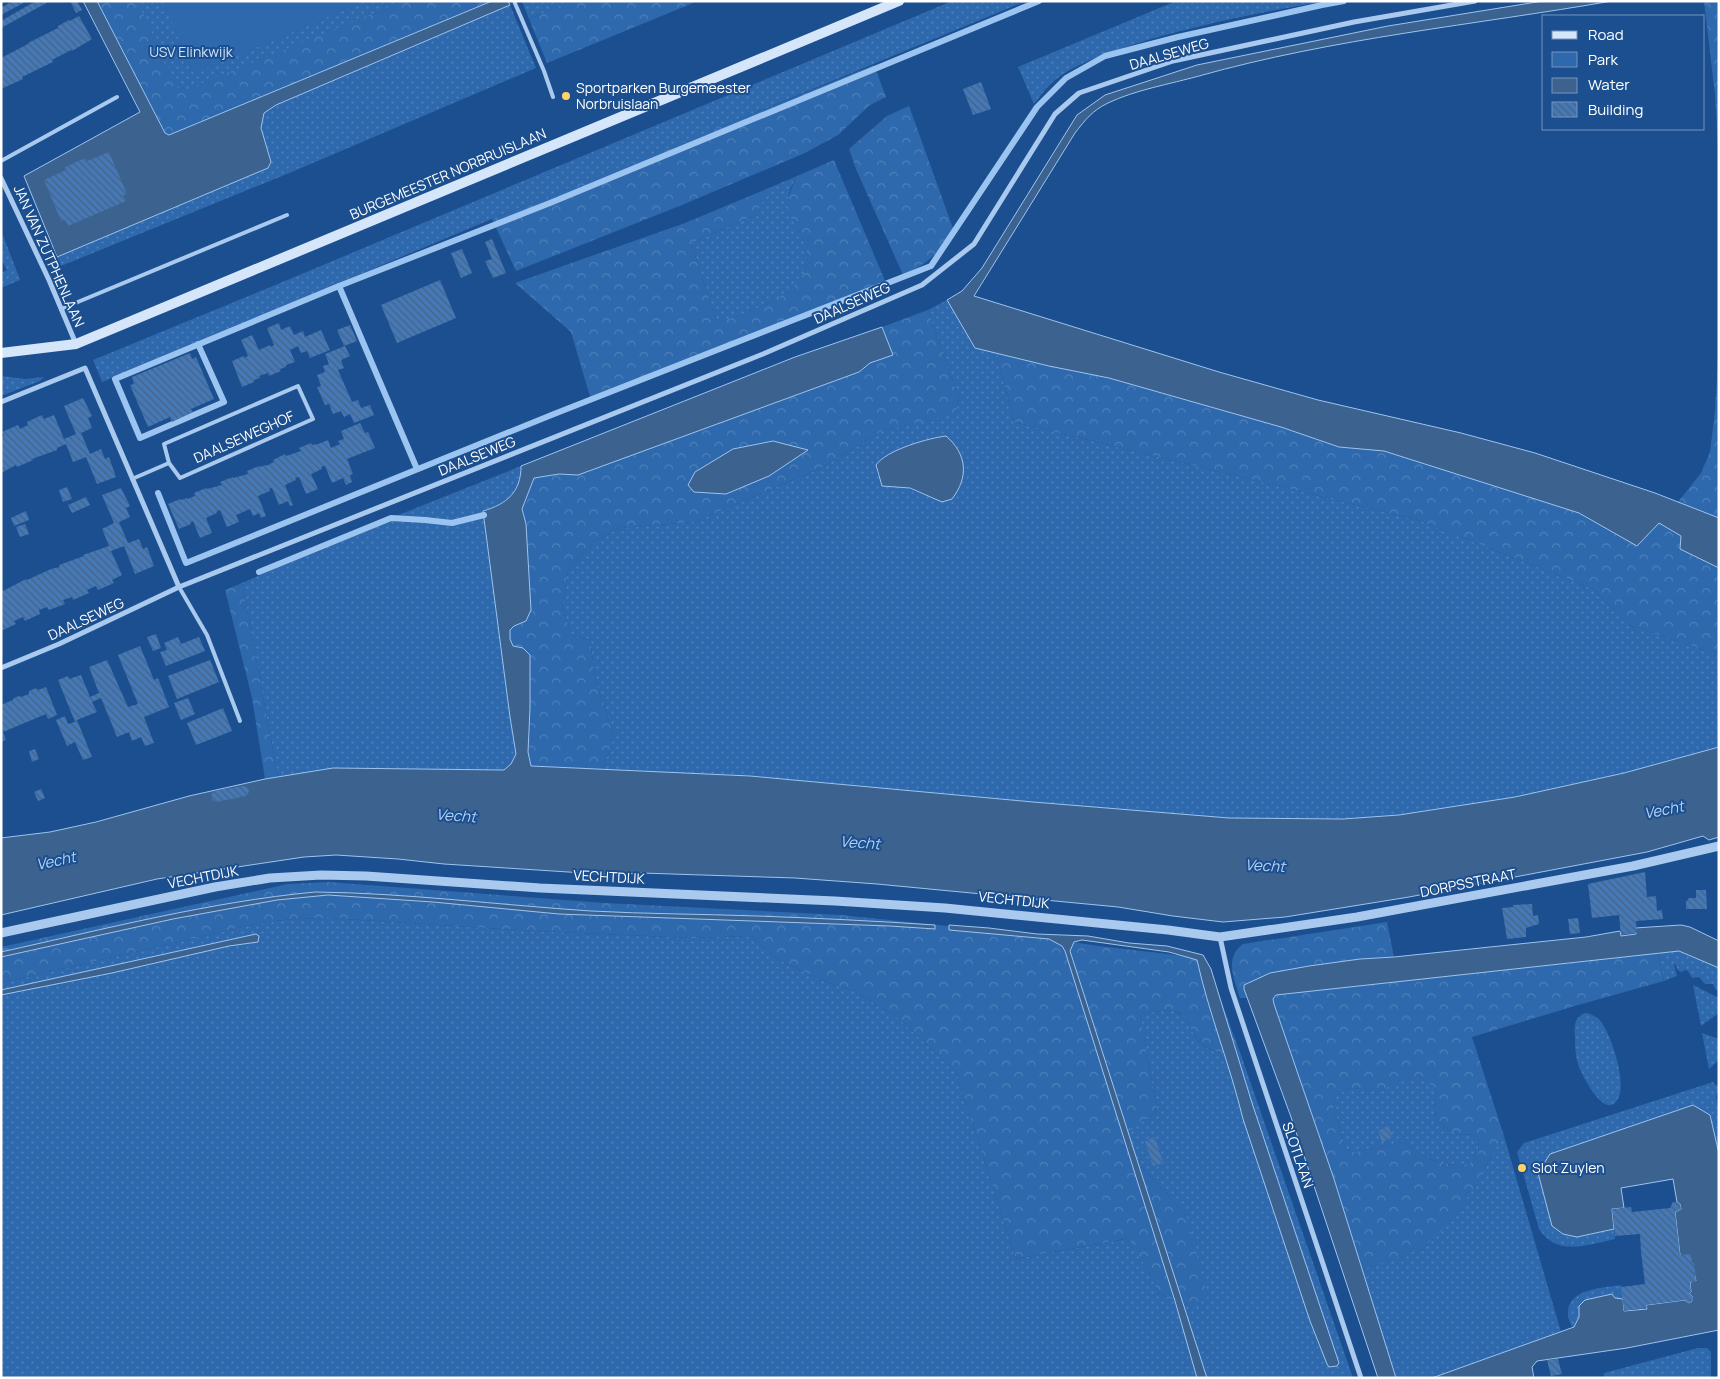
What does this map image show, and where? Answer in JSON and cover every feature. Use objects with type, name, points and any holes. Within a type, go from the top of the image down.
[{"type":"main road","name":"BURGEMEESTER NORBRUISLAAN","points":[[1,353],[76,344],[899,1]]},
{"type":"street","name":"DAALSEWEG","points":[[1,668],[59,644],[180,587],[763,354],[922,285],[974,244],[1055,114],[1079,93],[1173,62],[1354,22],[1475,1]]},
{"type":"street","name":"JAN VAN ZUTPHENLAAN","points":[[1,178],[76,344]]},
{"type":"street","points":[[1,402],[85,368],[180,587]]},
{"type":"street","name":"DORPSSTRAAT","points":[[1220,937],[1357,917],[1633,866],[1719,846]]},
{"type":"street","name":"VECHTDIJK","points":[[1,933],[215,887],[270,878],[321,875],[945,908],[1168,930],[1220,937]]},
{"type":"street","name":"SLOTLAAN","points":[[1220,937],[1231,988],[1361,1378]]},
{"type":"lane","points":[[514,1],[553,97]]},
{"type":"lane","points":[[1,161],[117,97]]},
{"type":"lane","points":[[61,309],[287,215]]},
{"type":"lane","name":"DAALSEWEGHOF","points":[[298,386],[313,419],[180,478],[169,463],[164,444],[298,386]]},
{"type":"lane","points":[[132,479],[169,463]]},
{"type":"lane","points":[[180,587],[208,635],[240,721]]},
{"type":"green space","points":[[97,1],[137,1],[178,88],[183,91],[404,1],[492,1],[169,135],[165,133]]},
{"type":"green space","name":"USV Elinkwijk","points":[[100,1],[489,1],[169,114]]},
{"type":"green space","points":[[163,1],[365,1],[194,74]]},
{"type":"green space","points":[[522,1],[571,1],[529,19]]},
{"type":"green space","points":[[571,1],[698,1],[547,63],[529,19]]},
{"type":"green space","points":[[952,1],[1026,1],[492,219],[102,382],[93,360]]},
{"type":"green space","points":[[1176,1],[1325,1],[1199,26],[1126,47],[1070,70],[1048,86],[1034,104],[1018,67]]},
{"type":"green space","points":[[1704,1],[1719,1],[1719,161],[1715,95]]},
{"type":"green space","points":[[510,5],[536,68],[287,174],[61,266],[57,257],[268,168],[271,162],[261,128],[264,113],[276,105]]},
{"type":"green space","points":[[874,65],[886,97],[870,105],[838,135],[805,153],[682,205],[516,271],[492,219]]},
{"type":"green space","points":[[909,106],[954,231],[932,257],[919,267],[903,275],[849,149],[887,116]]},
{"type":"green space","points":[[834,160],[886,283],[860,295],[591,400],[571,332],[515,283],[685,223],[764,190],[763,202],[755,215],[691,243],[717,323],[762,307],[791,289],[801,277],[807,264],[804,243],[788,208],[789,195],[797,176]]},
{"type":"green space","points":[[797,176],[790,190],[789,207],[805,245],[807,261],[803,275],[793,287],[779,298],[746,313],[717,323],[691,243],[755,215],[762,202],[764,190]]},
{"type":"green space","points":[[1,230],[20,280],[1,288],[1,273],[7,270],[1,259]]},
{"type":"green space","points":[[947,300],[975,348],[996,353],[1014,422],[1418,520],[1593,589],[1629,625],[1719,655],[1719,747],[1624,773],[1515,797],[1399,815],[1343,819],[1229,818],[750,776],[602,770],[614,734],[596,683],[590,640],[572,635],[562,608],[568,570],[596,540],[619,528],[694,522],[821,468],[882,431],[955,413],[959,399],[928,310]],"holes":[[[934,438],[954,443],[963,464],[963,471],[960,485],[952,499],[925,495],[878,476],[876,465],[880,460],[894,452]]]},
{"type":"green space","points":[[928,310],[959,399],[955,414],[882,431],[821,468],[694,522],[619,528],[596,540],[568,570],[562,608],[572,635],[590,640],[596,683],[614,734],[610,750],[602,770],[531,766],[528,752],[530,655],[523,648],[513,646],[510,639],[510,630],[520,624],[526,524],[522,509],[534,478],[559,474],[578,475],[858,372],[870,363],[892,355],[882,327]],"holes":[[[772,441],[807,450],[733,449]]]},
{"type":"green space","points":[[1719,344],[1719,518],[1678,502],[1701,473],[1710,452],[1715,411]]},
{"type":"green space","points":[[996,353],[1109,378],[1281,427],[1339,447],[1384,450],[1579,513],[1637,545],[1659,523],[1681,536],[1706,562],[1719,568],[1719,655],[1629,625],[1593,589],[1418,520],[1014,422]]},
{"type":"green space","points":[[1,376],[25,379],[44,377],[40,381],[1,396]]},
{"type":"green space","points":[[521,466],[518,483],[511,495],[492,508],[483,511],[516,754],[511,764],[500,771],[333,768],[278,777],[242,583],[391,518]]},
{"type":"green space","points":[[242,583],[278,777],[265,779],[252,698],[225,590]]},
{"type":"green space","points":[[328,882],[605,903],[841,915],[996,931],[1185,956],[1197,960],[1206,959],[1241,1055],[1224,1053],[1208,1048],[1198,1040],[1183,1016],[1175,1011],[1140,1014],[1157,1111],[1127,1133],[1122,1145],[1186,1215],[1208,1297],[1193,1308],[1159,1293],[1130,1238],[1016,1259],[956,1072],[896,1016],[854,991],[829,983],[781,961],[752,936],[692,938],[535,931],[330,918],[292,919],[259,923],[1,983],[1,947],[288,884]]},
{"type":"green space","points":[[330,918],[535,931],[692,938],[752,936],[781,961],[829,983],[854,991],[896,1016],[956,1072],[1016,1259],[1131,1238],[1159,1293],[1193,1308],[1186,1215],[1122,1145],[1126,1133],[1157,1111],[1140,1014],[1167,1010],[1179,1013],[1186,1020],[1198,1040],[1207,1048],[1223,1053],[1241,1055],[1353,1378],[1,1378],[1,983],[259,923],[292,919]]},
{"type":"green space","points":[[1387,922],[1394,957],[1360,959],[1270,973],[1244,989],[1248,998],[1240,998],[1233,976],[1232,962],[1237,950],[1243,944]]},
{"type":"green space","points":[[1679,951],[1719,968],[1719,991],[1716,990],[1713,984],[1705,984],[1699,977],[1692,978],[1688,971],[1681,972],[1675,964],[1677,976],[1664,981],[1658,952]]},
{"type":"green space","points":[[1658,952],[1664,981],[1472,1037],[1504,1136],[1464,1203],[1436,1236],[1413,1252],[1362,1269],[1334,1179],[1274,1004],[1273,999],[1276,995]],"holes":[[[1415,1077],[1424,1079],[1436,1089],[1435,1114],[1440,1123],[1448,1129],[1463,1135],[1475,1134],[1479,1148],[1474,1161],[1462,1165],[1441,1163],[1427,1157],[1403,1142],[1355,1152],[1346,1150],[1333,1105],[1336,1097],[1344,1090],[1352,1088],[1378,1091]]]},
{"type":"green space","points":[[1693,985],[1719,998],[1719,1013],[1701,1026]]},
{"type":"green space","points":[[1586,1013],[1599,1019],[1614,1049],[1621,1082],[1618,1099],[1613,1105],[1607,1105],[1600,1101],[1594,1094],[1577,1061],[1575,1026],[1577,1019]]},
{"type":"green space","points":[[1702,1033],[1719,1039],[1719,1060],[1709,1069]]},
{"type":"green space","points":[[1415,1077],[1424,1079],[1436,1089],[1435,1114],[1440,1123],[1448,1129],[1463,1135],[1475,1134],[1479,1148],[1474,1161],[1462,1165],[1441,1163],[1427,1157],[1403,1142],[1355,1152],[1346,1150],[1333,1105],[1336,1097],[1344,1090],[1400,1082]]},
{"type":"green space","points":[[1713,1082],[1719,1088],[1716,1097],[1719,1112],[1719,1154],[1710,1115],[1693,1105],[1577,1237],[1614,1229],[1615,1239],[1574,1247],[1564,1246],[1546,1238],[1539,1229],[1517,1152],[1524,1143]]},
{"type":"green space","points":[[1504,1136],[1561,1332],[1432,1378],[1396,1378],[1362,1269],[1405,1255],[1485,1168],[1496,1146]]},
{"type":"green space","points":[[1621,1285],[1623,1299],[1615,1298],[1579,1306],[1579,1317],[1574,1327],[1572,1327],[1568,1314],[1570,1304],[1574,1298],[1588,1291]]},
{"type":"green space","points":[[1698,1348],[1707,1348],[1711,1352],[1711,1378],[1604,1378],[1604,1373]]},
{"type":"water","points":[[83,1],[97,1],[165,133],[169,135],[492,1],[508,1],[510,5],[276,105],[264,113],[261,128],[271,162],[268,168],[57,257],[24,176],[140,112]]},
{"type":"water","points":[[1543,1],[1612,1],[1404,33],[1301,52],[1130,94],[1108,103],[1090,116],[1075,133],[974,296],[1219,372],[1318,400],[1461,433],[1535,453],[1655,493],[1719,518],[1719,568],[1680,549],[1681,536],[1659,523],[1637,546],[1579,513],[1384,451],[1339,447],[1281,427],[1109,378],[975,348],[947,300],[962,291],[982,268],[1077,115],[1105,95],[1197,65],[1388,26]]},
{"type":"water","name":"Vecht","points":[[882,327],[893,355],[870,363],[859,372],[578,475],[559,474],[534,478],[522,509],[526,524],[531,610],[526,621],[514,626],[510,630],[510,639],[513,646],[523,648],[530,655],[528,752],[531,766],[750,776],[1229,818],[1343,819],[1399,815],[1515,797],[1624,773],[1719,747],[1719,837],[1709,840],[1703,836],[1647,852],[1409,897],[1285,917],[1223,922],[1118,907],[877,884],[795,878],[641,873],[615,875],[336,855],[304,857],[157,879],[1,915],[1,838],[50,832],[96,822],[189,796],[265,779],[333,768],[504,770],[511,764],[516,754],[483,511],[499,505],[511,496],[518,483],[521,466],[795,357]]},
{"type":"water","points":[[946,436],[958,450],[963,466],[961,482],[952,499],[942,502],[910,488],[882,486],[876,465],[881,460],[889,454],[908,446]]},
{"type":"water","points":[[773,441],[808,450],[769,476],[726,494],[694,492],[688,485],[695,472],[733,449]]},
{"type":"water","points":[[315,892],[418,897],[591,911],[890,922],[935,925],[935,929],[559,914],[433,902],[328,895],[277,900],[173,919],[1,957],[1,952],[157,917],[236,902]]},
{"type":"water","points":[[949,925],[1037,934],[1088,936],[1129,943],[1167,946],[1203,955],[1211,969],[1252,1103],[1339,1363],[1337,1366],[1329,1367],[1327,1364],[1310,1321],[1243,1119],[1207,1000],[1197,960],[1169,952],[1082,940],[1074,942],[1070,951],[1207,1378],[1197,1378],[1175,1301],[1065,951],[1062,946],[1049,939],[949,930]]},
{"type":"water","points":[[1681,925],[1690,927],[1719,941],[1719,968],[1679,951],[1276,995],[1273,999],[1334,1179],[1396,1378],[1378,1378],[1291,1117],[1244,985],[1270,973],[1309,966],[1360,959],[1586,937],[1620,931],[1621,936],[1636,934],[1635,928]]},
{"type":"water","points":[[256,934],[259,936],[258,942],[229,946],[112,973],[1,995],[1,990]]},
{"type":"water","points":[[1693,1105],[1710,1115],[1719,1154],[1719,1330],[1627,1348],[1537,1361],[1532,1367],[1534,1378],[1432,1378],[1574,1327],[1579,1317],[1579,1306],[1585,1300],[1612,1294],[1615,1298],[1623,1299],[1624,1311],[1647,1309],[1646,1305],[1685,1300],[1689,1303],[1692,1301],[1692,1296],[1689,1293],[1691,1292],[1690,1282],[1696,1281],[1692,1263],[1680,1255],[1675,1212],[1681,1209],[1680,1204],[1677,1202],[1673,1179],[1621,1188],[1624,1208],[1612,1209],[1614,1229],[1577,1237],[1563,1234],[1552,1226],[1538,1173],[1550,1154]]},
{"type":"building","points":[[13,1],[27,1],[1,15],[1,8]]},
{"type":"building","points":[[36,1],[50,1],[1,28],[1,21]]},
{"type":"building","points":[[70,1],[77,1],[82,10],[76,13]]},
{"type":"building","points":[[79,16],[92,39],[52,60],[53,62],[22,77],[23,79],[1,89],[1,58]]},
{"type":"building","points":[[981,82],[991,109],[973,115],[963,89]]},
{"type":"building","points":[[109,152],[127,194],[123,195],[126,201],[68,226],[65,220],[61,221],[44,180],[66,170],[65,167],[85,158],[87,161]]},
{"type":"building","points":[[492,239],[506,273],[493,278],[485,261],[492,259],[485,242]]},
{"type":"building","points":[[462,249],[472,273],[461,278],[451,253]]},
{"type":"building","points":[[440,280],[456,318],[397,343],[381,305]]},
{"type":"building","points":[[279,323],[281,330],[290,326],[294,335],[303,331],[305,337],[321,330],[330,350],[310,358],[307,351],[301,353],[298,346],[290,350],[295,362],[286,365],[286,367],[280,369],[281,371],[269,376],[268,373],[259,376],[260,378],[254,380],[254,382],[242,387],[232,361],[248,356],[241,340],[252,335],[259,350],[270,345],[271,347],[274,345],[267,328]]},
{"type":"building","points":[[350,325],[357,341],[344,346],[337,330]]},
{"type":"building","points":[[345,346],[350,356],[341,360],[344,368],[338,370],[352,402],[358,400],[361,408],[370,405],[374,415],[354,423],[350,414],[344,417],[341,411],[333,414],[329,404],[325,405],[317,387],[321,386],[317,375],[325,372],[323,366],[329,364],[325,354]]},
{"type":"building","points":[[190,353],[192,359],[196,357],[214,399],[191,409],[193,412],[172,422],[170,417],[148,427],[130,385],[134,384],[132,377]]},
{"type":"building","points":[[83,398],[92,416],[88,418],[92,428],[81,433],[90,454],[101,449],[105,459],[109,457],[116,477],[97,484],[86,457],[73,462],[66,444],[57,448],[57,450],[17,467],[16,465],[1,473],[1,437],[4,436],[2,432],[18,425],[20,429],[28,425],[27,422],[42,415],[44,419],[54,415],[64,439],[76,434],[64,406]]},
{"type":"building","points":[[360,423],[365,433],[368,432],[375,448],[347,459],[353,474],[350,475],[352,482],[346,485],[343,478],[332,483],[325,466],[321,467],[322,469],[311,474],[318,489],[306,494],[299,477],[285,485],[293,505],[290,506],[288,501],[279,505],[272,488],[269,489],[270,491],[258,496],[266,516],[261,518],[259,513],[253,516],[250,509],[236,515],[239,522],[227,527],[220,510],[206,518],[212,533],[200,538],[193,521],[191,524],[179,529],[168,504],[195,496],[194,493],[206,488],[222,485],[220,482],[233,477],[248,474],[247,471],[259,466],[266,466],[285,454],[286,456],[301,451],[299,448],[311,443],[312,445],[318,444],[328,440],[331,448],[340,444],[338,441],[344,439],[341,431]]},
{"type":"building","points":[[67,487],[72,499],[63,502],[59,490]]},
{"type":"building","points":[[121,488],[130,506],[126,508],[130,517],[119,522],[128,543],[139,539],[143,549],[147,547],[154,566],[135,574],[124,546],[111,551],[122,575],[112,580],[114,583],[98,590],[96,586],[87,590],[89,593],[73,600],[72,597],[63,600],[65,604],[49,610],[47,607],[39,610],[40,614],[25,621],[23,617],[14,621],[16,624],[1,631],[1,588],[3,591],[26,579],[109,546],[102,529],[114,523],[102,495]]},
{"type":"building","points":[[86,497],[90,505],[72,513],[68,505]]},
{"type":"building","points":[[26,511],[29,520],[14,526],[11,518]]},
{"type":"building","points":[[25,524],[29,534],[20,537],[16,527]]},
{"type":"building","points":[[156,634],[161,648],[153,651],[147,637]]},
{"type":"building","points":[[178,637],[181,644],[199,637],[205,651],[166,666],[160,652],[167,650],[164,643]]},
{"type":"building","points":[[140,646],[154,680],[158,678],[169,707],[144,717],[154,743],[145,746],[141,737],[132,741],[129,732],[117,737],[101,698],[92,702],[97,712],[77,720],[92,757],[83,760],[75,742],[67,746],[56,720],[65,716],[68,724],[75,722],[58,680],[68,676],[69,679],[81,675],[90,697],[99,693],[89,667],[107,660],[128,707],[138,704],[118,655]]},
{"type":"building","points":[[210,660],[219,682],[177,699],[168,676]]},
{"type":"building","points":[[46,687],[57,715],[48,719],[46,714],[3,732],[6,740],[1,742],[1,703],[3,704],[19,696],[29,694],[29,691],[36,688],[38,690]]},
{"type":"building","points":[[188,698],[195,714],[181,720],[174,703]]},
{"type":"building","points":[[223,708],[232,731],[196,745],[187,723]]},
{"type":"building","points":[[35,749],[39,759],[32,762],[29,751]]},
{"type":"building","points":[[244,786],[248,788],[249,792],[246,796],[216,802],[212,800],[211,795],[214,791]]},
{"type":"building","points":[[41,789],[45,798],[38,801],[34,792]]},
{"type":"building","points":[[1645,872],[1647,897],[1656,896],[1657,911],[1662,910],[1663,919],[1636,921],[1637,933],[1621,935],[1619,915],[1592,918],[1588,884]]},
{"type":"building","points":[[1696,890],[1706,890],[1707,909],[1686,909],[1686,902],[1689,898],[1696,898]]},
{"type":"building","points":[[1532,904],[1533,916],[1538,915],[1539,924],[1526,928],[1526,937],[1507,939],[1502,908],[1513,907],[1513,905]]},
{"type":"building","points":[[1578,918],[1580,933],[1570,934],[1568,919]]},
{"type":"building","points":[[1388,1126],[1393,1137],[1382,1142],[1378,1131]]},
{"type":"building","points":[[1155,1137],[1163,1163],[1153,1166],[1145,1141]]},
{"type":"building","name":"Slot Zuylen","points":[[1673,1202],[1680,1204],[1681,1209],[1675,1212],[1680,1255],[1691,1254],[1692,1263],[1694,1263],[1696,1282],[1690,1282],[1691,1292],[1689,1293],[1693,1300],[1689,1303],[1685,1300],[1646,1305],[1647,1308],[1624,1311],[1621,1287],[1645,1284],[1640,1234],[1615,1236],[1612,1209],[1631,1207],[1632,1212],[1670,1208]]},
{"type":"building","points":[[1558,1359],[1562,1374],[1551,1376],[1547,1360]]},
{"type":"waterway","points":[[198,344],[224,402],[140,438],[115,379],[339,286],[550,203],[1039,1]]},
{"type":"waterway","points":[[158,493],[186,563],[554,414],[931,266],[1037,107],[1066,78],[1105,56],[1178,37],[1344,1]]},
{"type":"waterway","points":[[339,286],[417,469]]},
{"type":"waterway","points":[[259,572],[391,518],[452,523],[484,515]]},
{"type":"place","name":"Sportparken Burgemeester Norbruislaan","points":[[566,96]]},
{"type":"place","name":"Slot Zuylen","points":[[1522,1168]]}]
